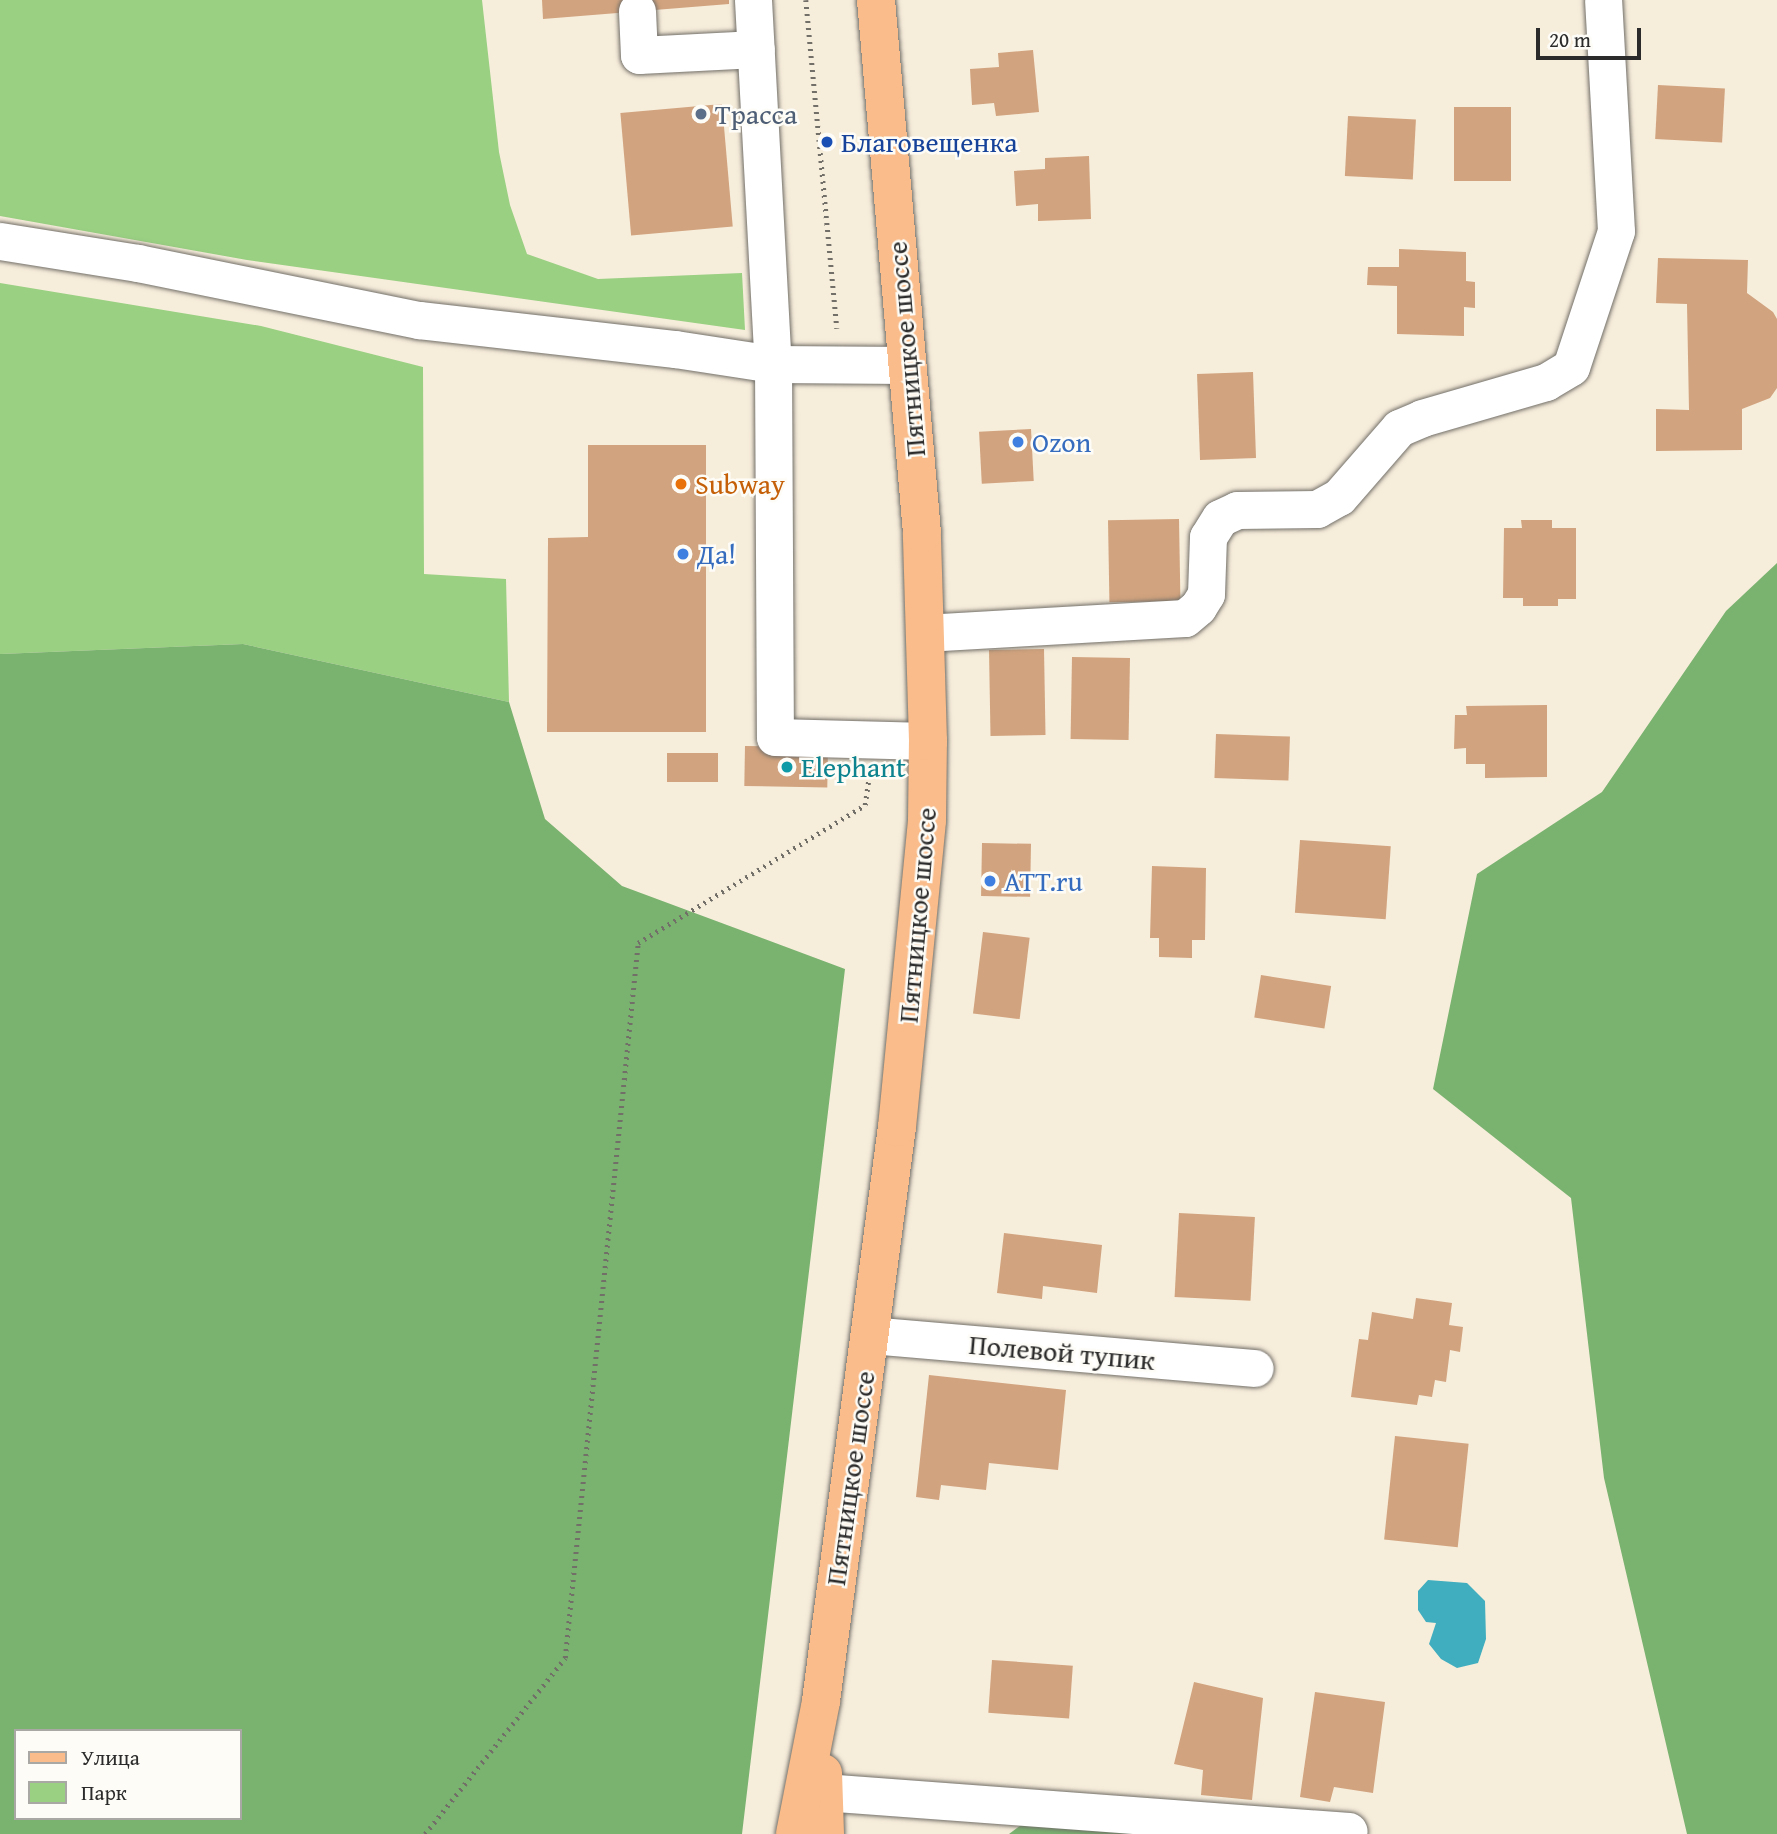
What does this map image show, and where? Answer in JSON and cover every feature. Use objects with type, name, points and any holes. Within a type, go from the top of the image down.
[{"type":"main road","name":"Пятницкое шоссе","points":[[795,1834],[821,1701],[897,1127],[927,820],[928,741],[922,533],[876,0]]},
{"type":"main road","name":"Пятницкое шоссе","points":[[821,1701],[825,1834]]},
{"type":"street","points":[[753,0],[773,364],[775,737],[928,741]]},
{"type":"street","points":[[924,633],[1185,618],[1199,607],[1206,594],[1208,537],[1220,518],[1237,510],[1317,509],[1339,497],[1399,428],[1422,418],[1546,382],[1571,367],[1616,231],[1602,0]]},
{"type":"street","points":[[637,11],[639,55],[756,49]]},
{"type":"street","points":[[0,241],[138,263],[419,320],[676,349],[773,364],[907,365]]},
{"type":"street","name":"Полевой тупик","points":[[869,1335],[1255,1368]]},
{"type":"street","points":[[823,1792],[1349,1831]]},
{"type":"path","points":[[806,0],[840,365]]},
{"type":"path","points":[[425,1834],[565,1658],[638,943],[865,805],[873,740]]},
{"type":"green space","points":[[0,0],[482,0],[499,152],[510,205],[527,254],[598,279],[742,273],[745,330],[247,260],[0,216]]},
{"type":"green space","points":[[0,283],[261,326],[423,367],[424,574],[506,579],[509,702],[243,644],[0,654]]},
{"type":"green space","points":[[1777,563],[1777,1834],[1687,1834],[1604,1478],[1571,1198],[1433,1089],[1477,874],[1602,792],[1726,611]]},
{"type":"green space","points":[[243,644],[509,702],[545,819],[622,886],[845,969],[742,1834],[0,1834],[0,654]]},
{"type":"green space","points":[[1032,1817],[1307,1834],[1009,1834]]},
{"type":"water","points":[[1428,1580],[1467,1583],[1485,1601],[1486,1639],[1478,1663],[1457,1668],[1441,1659],[1429,1644],[1436,1623],[1426,1622],[1418,1610],[1418,1591]]},
{"type":"building","points":[[542,0],[729,0],[729,4],[543,19]]},
{"type":"building","points":[[1033,50],[1039,112],[996,116],[994,103],[972,105],[970,69],[999,67],[998,53]]},
{"type":"building","points":[[1658,85],[1725,89],[1722,142],[1655,139]]},
{"type":"building","points":[[722,104],[733,227],[631,235],[620,113]]},
{"type":"building","points":[[1454,107],[1511,107],[1511,181],[1454,181]]},
{"type":"building","points":[[1348,116],[1416,120],[1413,179],[1345,176]]},
{"type":"building","points":[[1089,156],[1091,219],[1038,221],[1038,204],[1016,206],[1014,171],[1045,169],[1045,158]]},
{"type":"building","points":[[1399,249],[1466,252],[1466,281],[1475,282],[1475,308],[1464,307],[1464,336],[1397,334],[1397,286],[1367,285],[1368,267],[1399,267]]},
{"type":"building","points":[[1658,258],[1748,260],[1747,293],[1773,312],[1777,319],[1777,388],[1770,398],[1742,409],[1742,450],[1656,451],[1656,409],[1689,410],[1687,304],[1656,303]]},
{"type":"building","points":[[1253,372],[1256,458],[1200,460],[1197,374]]},
{"type":"building","points":[[1031,429],[1034,481],[982,484],[979,432]]},
{"type":"building","points":[[588,445],[706,445],[706,732],[547,732],[548,538],[588,537]]},
{"type":"building","points":[[1179,519],[1180,601],[1109,602],[1108,520]]},
{"type":"building","points":[[1521,520],[1552,520],[1552,528],[1576,528],[1576,599],[1558,599],[1558,606],[1523,606],[1523,598],[1503,598],[1504,528],[1522,528]]},
{"type":"building","points":[[1044,649],[1046,735],[991,736],[989,650]]},
{"type":"building","points":[[1072,657],[1130,658],[1129,740],[1071,739]]},
{"type":"building","points":[[1547,705],[1547,777],[1485,778],[1485,764],[1466,764],[1466,748],[1454,749],[1455,715],[1467,715],[1466,706]]},
{"type":"building","points":[[1216,734],[1290,737],[1288,781],[1214,778]]},
{"type":"building","name":"Elephant","points":[[745,746],[828,747],[827,787],[744,786]]},
{"type":"building","points":[[667,753],[718,753],[718,782],[667,782]]},
{"type":"building","points":[[1300,840],[1391,846],[1386,919],[1295,913]]},
{"type":"building","points":[[982,843],[1031,844],[1030,897],[981,896]]},
{"type":"building","points":[[1152,866],[1206,868],[1205,940],[1192,940],[1192,958],[1159,957],[1159,938],[1150,938]]},
{"type":"building","points":[[983,932],[1030,938],[1020,1019],[973,1013]]},
{"type":"building","points":[[1261,975],[1331,986],[1324,1029],[1254,1017]]},
{"type":"building","points":[[1179,1213],[1255,1217],[1250,1301],[1175,1297]]},
{"type":"building","points":[[1004,1233],[1102,1245],[1097,1293],[1043,1286],[1042,1299],[997,1293]]},
{"type":"building","points":[[1416,1298],[1452,1303],[1449,1325],[1463,1327],[1460,1352],[1450,1350],[1446,1382],[1435,1380],[1432,1397],[1419,1395],[1417,1405],[1351,1397],[1359,1339],[1368,1340],[1372,1312],[1413,1319]]},
{"type":"building","points":[[929,1375],[1066,1390],[1058,1470],[989,1463],[986,1490],[941,1485],[939,1500],[916,1497]]},
{"type":"building","points":[[1395,1436],[1469,1444],[1458,1547],[1384,1539]]},
{"type":"building","points":[[992,1660],[1073,1666],[1069,1719],[988,1713]]},
{"type":"building","points":[[1194,1682],[1263,1698],[1252,1800],[1201,1795],[1203,1770],[1174,1764]]},
{"type":"building","points":[[1315,1692],[1385,1702],[1373,1793],[1334,1787],[1330,1802],[1300,1797]]},
{"type":"place","name":"Трасса","points":[[701,114]]},
{"type":"place","name":"Благовещенка","points":[[827,142]]},
{"type":"place","name":"Ozon","points":[[1018,442]]},
{"type":"place","name":"Subway","points":[[681,484]]},
{"type":"place","name":"Да!","points":[[683,554]]},
{"type":"place","name":"Elephant","points":[[787,767]]},
{"type":"place","name":"ATT.ru","points":[[990,881]]}]
